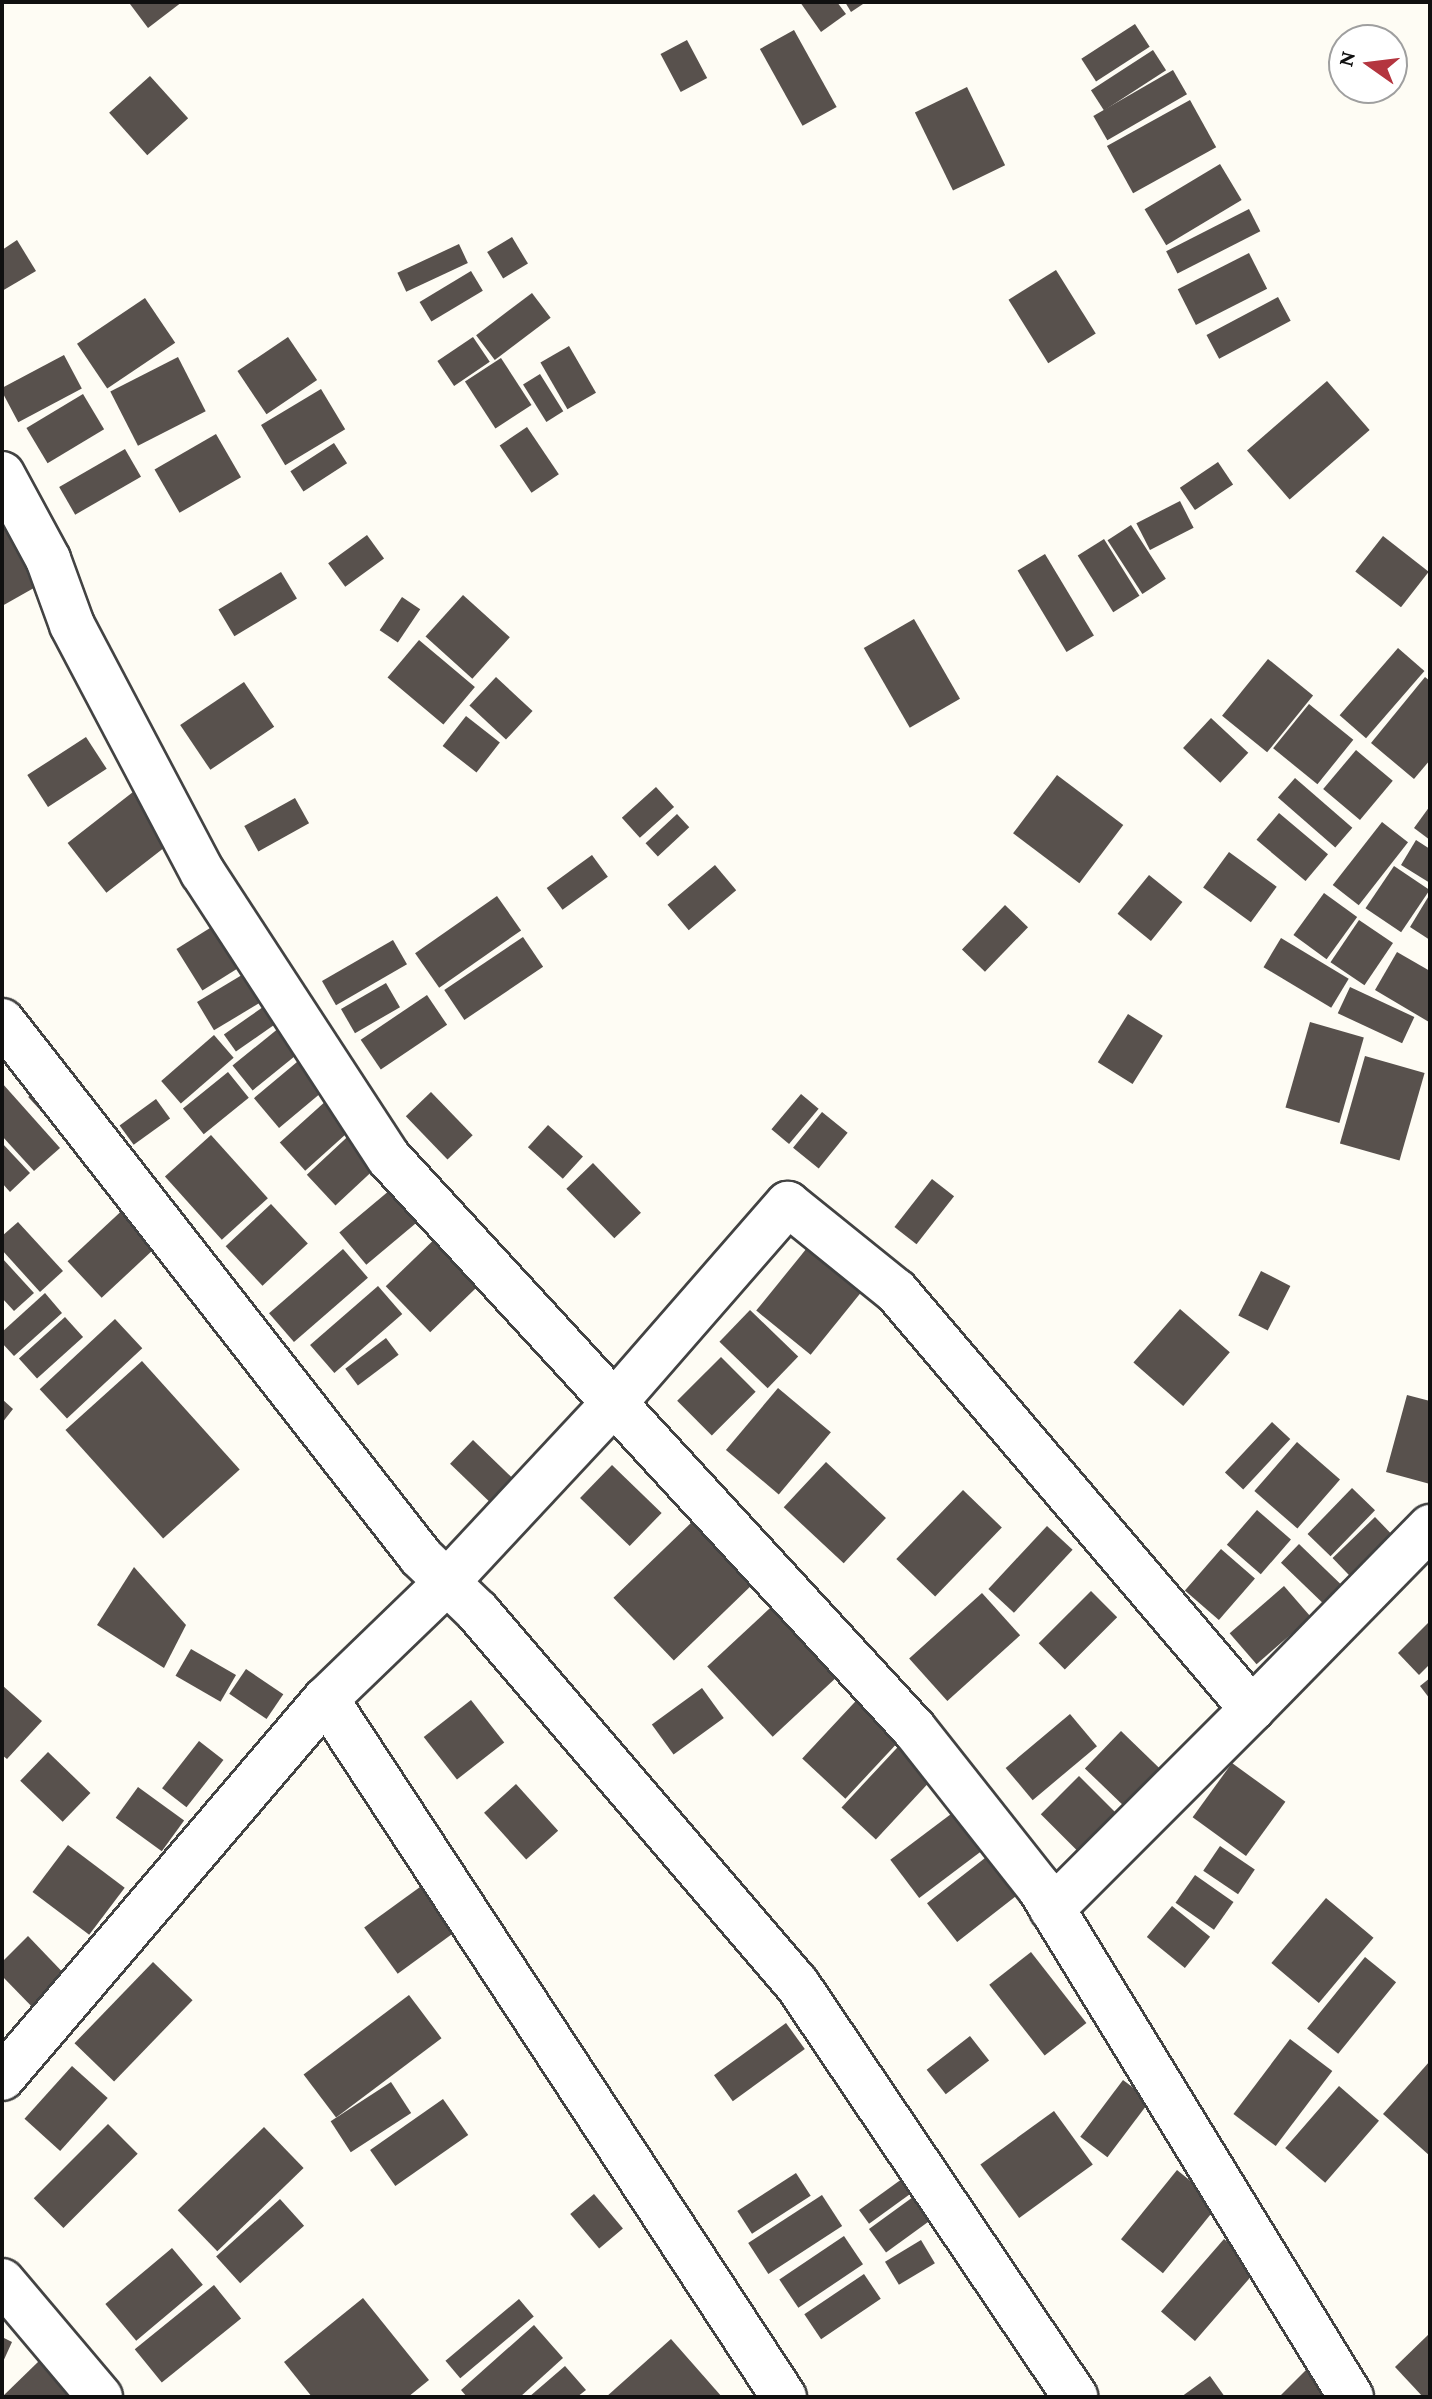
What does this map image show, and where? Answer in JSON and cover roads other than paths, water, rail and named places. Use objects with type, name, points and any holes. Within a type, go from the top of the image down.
[{"type":"street","points":[[2,474],[48,559],[72,625],[203,873],[389,1158],[914,1729],[1039,1887],[1351,2397]]},
{"type":"street","points":[[2,1021],[445,1584],[477,1611],[797,1984],[1076,2397]]},
{"type":"street","points":[[2,2078],[326,1699],[445,1584],[615,1402],[788,1204],[896,1291],[1252,1709]]},
{"type":"street","points":[[1052,1909],[1430,1527]]},
{"type":"street","points":[[326,1699],[784,2397]]},
{"type":"street","points":[[2,2281],[100,2397]]}]
